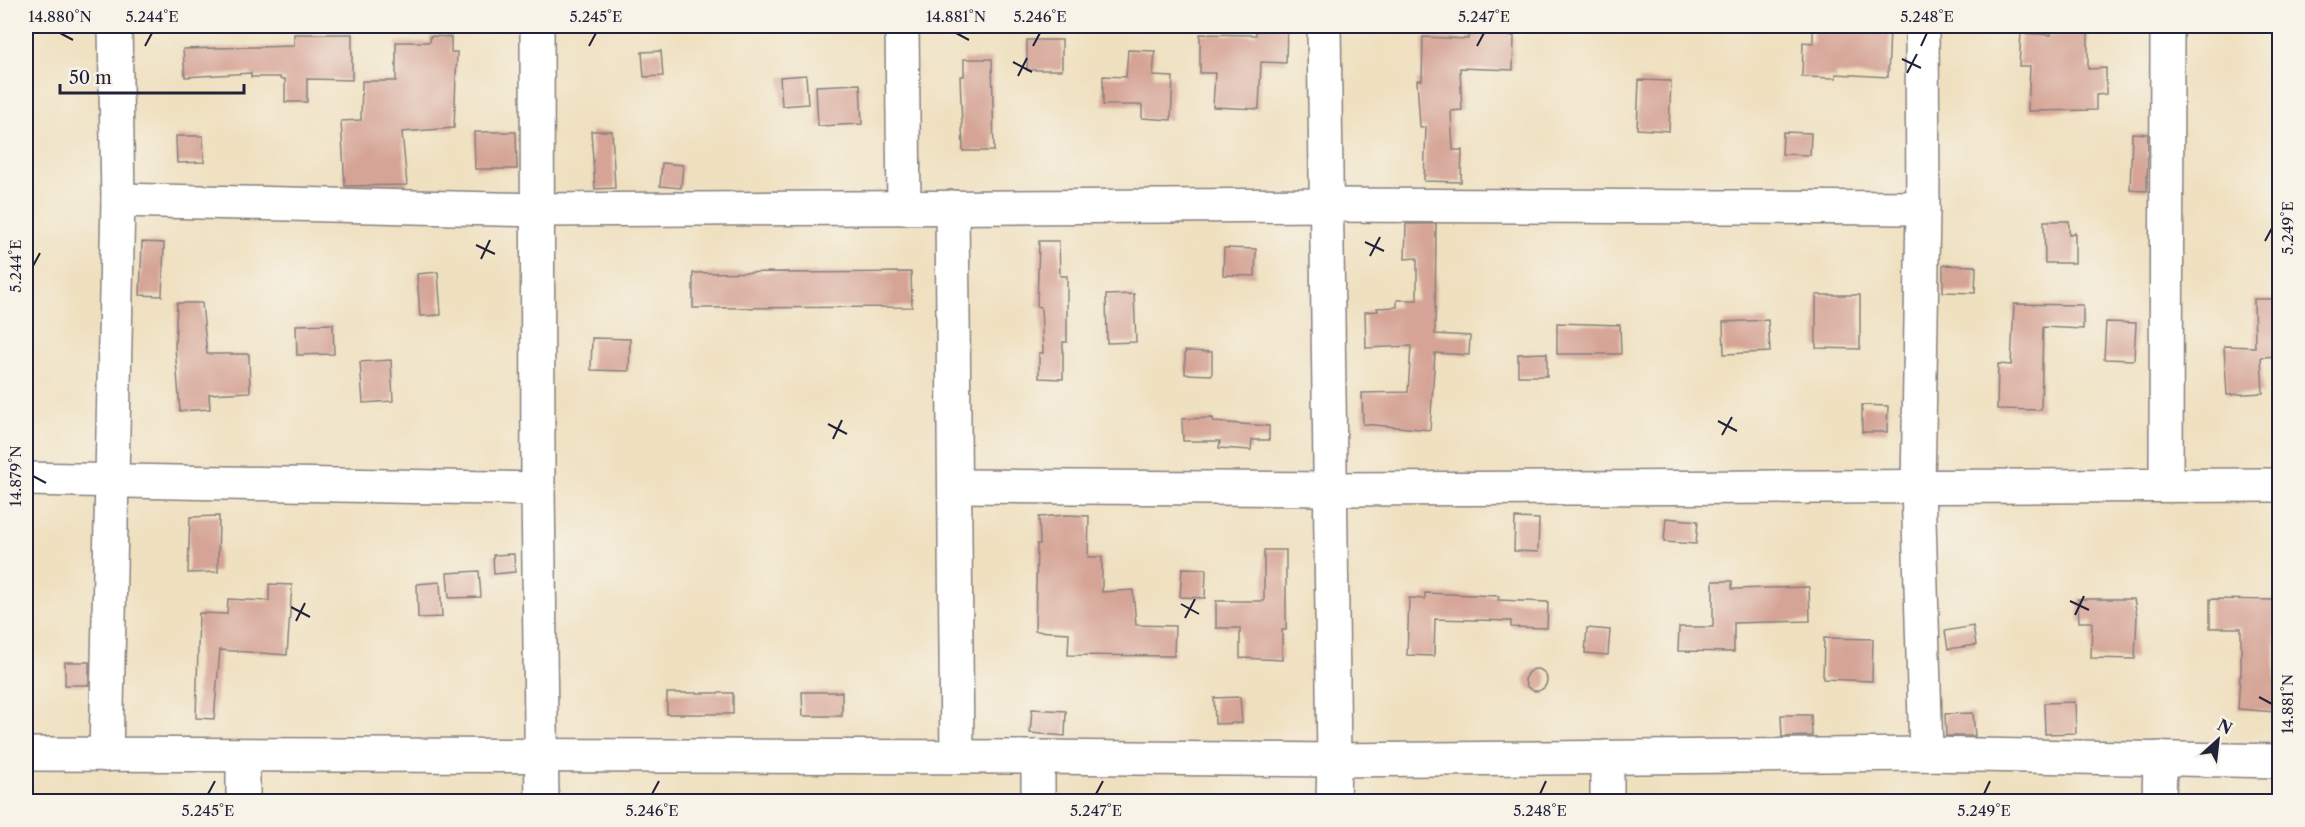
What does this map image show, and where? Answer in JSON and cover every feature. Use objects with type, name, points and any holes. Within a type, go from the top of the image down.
[{"type":"street","points":[[106,755],[118,200],[115,26]]},
{"type":"street","points":[[537,26],[538,489],[542,801]]},
{"type":"street","points":[[902,26],[904,208]]},
{"type":"street","points":[[1324,26],[1333,801]]},
{"type":"street","points":[[1922,26],[1923,208],[1918,486],[1926,754]]},
{"type":"street","points":[[2166,485],[2167,26]]},
{"type":"street","points":[[118,200],[538,210],[1327,205],[1923,208]]},
{"type":"street","points":[[952,207],[957,757]]},
{"type":"street","points":[[26,478],[538,489]]},
{"type":"street","points":[[955,486],[1330,489],[2280,485]]},
{"type":"street","points":[[26,754],[1334,760],[1926,754],[2280,760]]},
{"type":"street","points":[[243,756],[243,801]]},
{"type":"street","points":[[1038,757],[1038,801]]},
{"type":"street","points":[[1607,757],[1607,801]]},
{"type":"street","points":[[2159,801],[2160,758]]},
{"type":"building","points":[[1259,26],[1287,26],[1286,63],[1261,62],[1259,109],[1213,107],[1215,73],[1200,73],[1200,34],[1256,35]]},
{"type":"building","points":[[1472,26],[1511,26],[1510,36],[1514,36],[1513,70],[1460,68],[1462,110],[1451,111],[1453,150],[1462,150],[1461,182],[1424,181],[1426,127],[1420,127],[1417,80],[1422,80],[1423,37],[1468,39],[1468,34],[1472,35]]},
{"type":"building","points":[[1813,26],[1890,29],[1888,77],[1836,74],[1836,78],[1802,77],[1803,42],[1813,43]]},
{"type":"building","points":[[2051,26],[2088,26],[2088,69],[2106,68],[2106,94],[2096,95],[2096,110],[2028,111],[2030,66],[2019,66],[2021,33],[2051,35]]},
{"type":"building","points":[[294,34],[352,34],[352,80],[307,79],[307,102],[285,102],[285,79],[280,79],[280,77],[251,77],[251,73],[185,77],[183,49],[294,46]]},
{"type":"building","points":[[430,36],[451,37],[451,52],[457,52],[454,128],[402,132],[407,185],[345,186],[341,121],[361,120],[362,81],[396,81],[396,42],[430,42]]},
{"type":"building","points":[[1027,40],[1062,40],[1062,70],[1027,70]]},
{"type":"building","points":[[1128,50],[1155,51],[1153,76],[1173,77],[1171,120],[1142,118],[1142,105],[1103,105],[1103,76],[1126,77]]},
{"type":"building","points":[[661,51],[663,76],[644,77],[642,52]]},
{"type":"building","points":[[964,59],[992,59],[994,151],[963,151],[960,76],[964,76]]},
{"type":"building","points":[[806,75],[808,104],[782,106],[780,77]]},
{"type":"building","points":[[1639,80],[1671,81],[1669,131],[1637,129]]},
{"type":"building","points":[[860,84],[862,124],[818,126],[816,86]]},
{"type":"building","points":[[591,131],[612,131],[615,188],[595,189]]},
{"type":"building","points":[[474,132],[516,132],[517,169],[475,169]]},
{"type":"building","points":[[1783,132],[1811,133],[1810,155],[1782,154]]},
{"type":"building","points":[[2132,133],[2148,134],[2147,191],[2130,190]]},
{"type":"building","points":[[176,136],[203,136],[204,162],[177,163]]},
{"type":"building","points":[[662,163],[683,165],[681,188],[660,186]]},
{"type":"building","points":[[2044,221],[2069,221],[2069,234],[2075,233],[2075,263],[2045,263]]},
{"type":"building","points":[[1406,224],[1436,224],[1435,334],[1470,336],[1469,355],[1435,353],[1430,430],[1363,424],[1362,393],[1408,392],[1411,346],[1366,348],[1365,312],[1378,311],[1377,308],[1397,307],[1397,300],[1417,300],[1417,258],[1405,259]]},
{"type":"building","points":[[1039,241],[1059,241],[1060,276],[1067,276],[1067,342],[1063,342],[1063,379],[1039,378],[1039,353],[1043,353],[1041,307],[1037,306]]},
{"type":"building","points":[[142,242],[164,243],[162,296],[140,295]]},
{"type":"building","points":[[1224,248],[1256,249],[1255,276],[1223,275]]},
{"type":"building","points":[[1943,265],[1976,266],[1975,293],[1943,292]]},
{"type":"building","points":[[438,272],[441,315],[420,316],[417,274]]},
{"type":"building","points":[[911,272],[912,307],[693,308],[693,273]]},
{"type":"building","points":[[1134,294],[1136,342],[1107,343],[1106,295]]},
{"type":"building","points":[[1816,295],[1860,295],[1860,349],[1816,348]]},
{"type":"building","points":[[2254,299],[2280,299],[2280,356],[2261,357],[2263,393],[2227,395],[2224,346],[2255,347]]},
{"type":"building","points":[[177,303],[202,303],[207,354],[249,354],[250,392],[209,394],[210,409],[180,411],[175,347]]},
{"type":"building","points":[[2014,304],[2083,305],[2083,329],[2043,327],[2041,410],[1997,409],[1998,364],[2011,365]]},
{"type":"building","points":[[1768,320],[1770,352],[1724,354],[1723,322]]},
{"type":"building","points":[[2106,322],[2136,323],[2134,360],[2104,359]]},
{"type":"building","points":[[1557,323],[1620,325],[1621,354],[1557,354]]},
{"type":"building","points":[[333,324],[334,354],[297,355],[296,325]]},
{"type":"building","points":[[592,338],[630,339],[629,371],[591,370]]},
{"type":"building","points":[[1185,351],[1212,352],[1212,375],[1185,374]]},
{"type":"building","points":[[1547,353],[1547,376],[1518,376],[1518,354]]},
{"type":"building","points":[[391,360],[393,401],[363,403],[360,362]]},
{"type":"building","points":[[1862,405],[1888,406],[1887,432],[1862,432]]},
{"type":"building","points":[[1213,418],[1214,422],[1269,426],[1269,440],[1252,440],[1251,450],[1219,448],[1220,441],[1183,441],[1182,419]]},
{"type":"building","points":[[219,516],[218,572],[188,573],[190,517]]},
{"type":"building","points":[[1089,516],[1088,557],[1102,557],[1102,592],[1133,590],[1136,625],[1175,626],[1174,656],[1068,655],[1069,633],[1035,631],[1037,544],[1040,544],[1039,517]]},
{"type":"building","points":[[1515,518],[1539,519],[1538,552],[1514,551]]},
{"type":"building","points":[[1666,518],[1698,521],[1696,544],[1664,542]]},
{"type":"building","points":[[1264,550],[1286,550],[1286,630],[1282,630],[1282,660],[1240,658],[1240,628],[1216,628],[1216,601],[1264,601]]},
{"type":"building","points":[[514,554],[515,572],[494,574],[493,555]]},
{"type":"building","points":[[1182,568],[1206,569],[1205,598],[1180,597]]},
{"type":"building","points":[[479,571],[481,597],[449,598],[447,573]]},
{"type":"building","points":[[1713,581],[1732,581],[1732,589],[1809,587],[1810,621],[1734,623],[1734,652],[1678,651],[1679,627],[1713,627]]},
{"type":"building","points":[[440,582],[442,617],[418,618],[417,584]]},
{"type":"building","points":[[269,584],[292,585],[287,655],[220,650],[214,719],[196,718],[199,613],[227,614],[228,599],[269,601]]},
{"type":"building","points":[[1425,593],[1499,596],[1498,600],[1548,602],[1547,628],[1511,627],[1511,621],[1435,619],[1434,656],[1407,655],[1409,598],[1425,599]]},
{"type":"building","points":[[2078,599],[2134,599],[2137,615],[2135,659],[2091,658],[2092,622],[2079,622]]},
{"type":"building","points":[[2210,599],[2275,600],[2275,678],[2277,678],[2275,712],[2238,709],[2241,628],[2210,628]]},
{"type":"building","points":[[1973,626],[1976,645],[1948,649],[1945,631]]},
{"type":"building","points":[[1587,628],[1610,630],[1608,655],[1585,653]]},
{"type":"building","points":[[1824,638],[1873,639],[1872,681],[1823,679]]},
{"type":"building","points":[[65,662],[89,662],[89,685],[65,685]]},
{"type":"building","points":[[1536,669],[1544,672],[1547,680],[1544,688],[1536,691],[1528,688],[1525,680],[1528,672]]},
{"type":"building","points":[[802,692],[842,692],[842,716],[803,716]]},
{"type":"building","points":[[667,693],[733,693],[733,714],[667,714]]},
{"type":"building","points":[[1240,697],[1242,723],[1215,724],[1214,698]]},
{"type":"building","points":[[2075,702],[2076,733],[2045,734],[2044,703]]},
{"type":"building","points":[[1032,709],[1066,711],[1065,736],[1030,733]]},
{"type":"building","points":[[1973,713],[1975,736],[1946,736],[1945,714]]},
{"type":"building","points":[[1781,715],[1811,715],[1812,736],[1782,737]]}]
